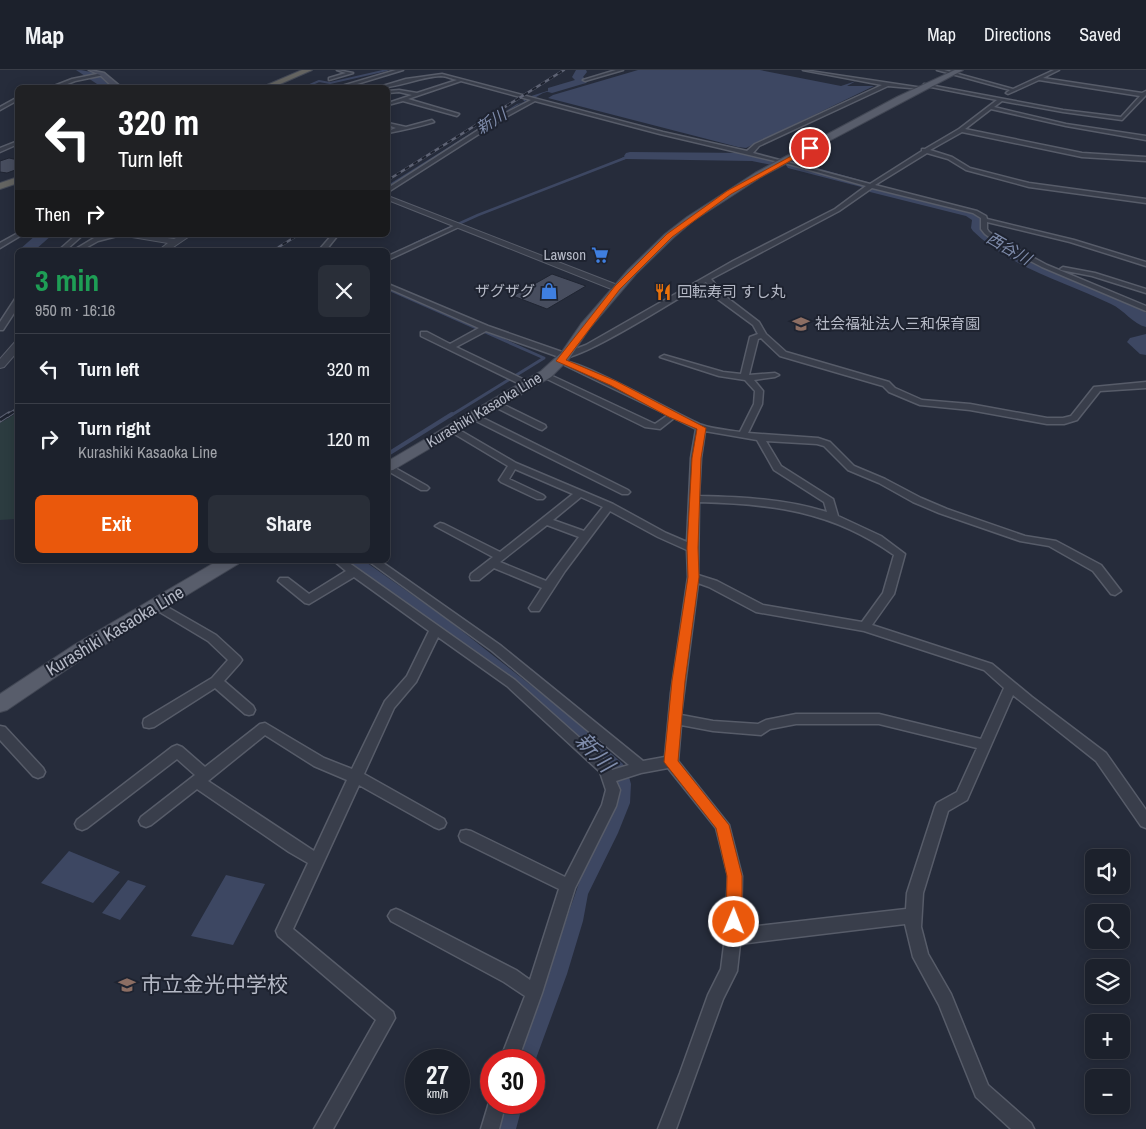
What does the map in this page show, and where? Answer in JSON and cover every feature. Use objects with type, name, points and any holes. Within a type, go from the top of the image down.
[{"type":"highway","points":[[270,85],[308,70]]},
{"type":"highway","points":[[0,186],[15,181]]},
{"type":"main road","points":[[97,72],[115,85]]},
{"type":"main road","name":"Kurashiki Kasaoka Line","points":[[390,466],[528,386],[563,359],[585,327],[617,288],[690,219],[729,193],[784,161],[923,87],[956,72]]},
{"type":"main road","name":"Kurashiki Kasaoka Line","points":[[0,704],[81,650],[227,563]]},
{"type":"street","points":[[59,85],[97,72],[123,70]]},
{"type":"street","points":[[331,79],[351,73],[339,70]]},
{"type":"street","points":[[347,85],[400,70]]},
{"type":"street","points":[[371,78],[388,85],[443,70]]},
{"type":"street","points":[[585,80],[621,70]]},
{"type":"street","points":[[805,70],[886,85],[923,87],[1122,119],[1145,93]]},
{"type":"street","points":[[939,70],[956,72],[1014,90]]},
{"type":"street","points":[[563,359],[589,347],[747,256],[818,222],[924,150],[961,130],[1014,90],[1057,70]]},
{"type":"street","points":[[398,82],[439,75],[747,154],[784,161],[871,186],[975,212],[982,215],[985,220],[984,229],[992,236],[1049,267],[1146,309]]},
{"type":"street","points":[[1041,78],[1145,93]]},
{"type":"street","points":[[390,103],[461,81]]},
{"type":"street","points":[[747,154],[757,145],[886,85]]},
{"type":"street","points":[[390,92],[399,91],[418,94]]},
{"type":"street","points":[[0,109],[15,100]]},
{"type":"street","points":[[403,100],[457,115]]},
{"type":"street","points":[[390,189],[502,117],[534,100]]},
{"type":"street","points":[[989,107],[1066,125],[1146,138]]},
{"type":"street","points":[[1132,109],[1139,110]]},
{"type":"street","points":[[390,125],[406,129],[432,120]]},
{"type":"street","points":[[390,131],[401,128]]},
{"type":"street","points":[[961,130],[1082,155],[1146,159]]},
{"type":"street","points":[[0,150],[15,143]]},
{"type":"street","points":[[924,150],[950,158],[968,169],[1029,186],[1146,201]]},
{"type":"street","points":[[390,199],[617,288]]},
{"type":"street","points":[[985,220],[1072,242],[1146,264]]},
{"type":"street","points":[[390,257],[456,226]]},
{"type":"street","points":[[0,246],[15,237]]},
{"type":"street","points":[[64,248],[78,237]]},
{"type":"street","points":[[80,248],[96,239],[107,237]]},
{"type":"street","points":[[144,237],[175,242]]},
{"type":"street","points":[[165,248],[184,237]]},
{"type":"street","points":[[324,248],[333,237]]},
{"type":"street","points":[[1049,267],[1093,274],[1146,291]]},
{"type":"street","points":[[707,278],[722,298],[756,324],[763,336],[783,354],[886,384],[892,390],[920,402],[970,407],[1047,421],[1064,421],[1074,418],[1097,389],[1145,386]]},
{"type":"street","points":[[390,287],[482,330],[563,359],[701,428],[742,436],[818,441],[827,444],[852,468],[926,503],[1024,539],[1052,543],[1097,568],[1116,591]]},
{"type":"street","points":[[0,328],[15,306]]},
{"type":"street","points":[[452,346],[482,330]]},
{"type":"street","points":[[424,334],[452,346],[528,386]]},
{"type":"street","points":[[742,436],[758,404],[759,391],[745,375],[754,337],[763,336]]},
{"type":"street","points":[[0,365],[15,348]]},
{"type":"street","points":[[664,357],[722,374],[748,378],[775,375]]},
{"type":"street","points":[[543,375],[648,425],[657,427],[672,415]]},
{"type":"street","points":[[496,404],[542,426]]},
{"type":"street","points":[[475,417],[625,492]]},
{"type":"street","points":[[667,1129],[716,995],[729,971],[733,937],[735,876],[722,825],[671,762],[693,577],[692,548],[696,458],[701,428]]},
{"type":"street","points":[[453,430],[513,465],[609,506],[662,535],[692,548]]},
{"type":"street","points":[[760,438],[777,468],[828,501],[833,518]]},
{"type":"street","points":[[513,465],[504,480],[540,497]]},
{"type":"street","points":[[390,468],[424,488]]},
{"type":"street","points":[[475,577],[580,493]]},
{"type":"street","points":[[694,499],[736,500],[800,509],[833,518],[878,538],[900,554],[888,594],[865,627]]},
{"type":"street","points":[[535,608],[547,586],[609,506]]},
{"type":"street","points":[[547,521],[586,536]]},
{"type":"street","points":[[440,526],[496,560],[547,586]]},
{"type":"street","points":[[342,563],[517,688],[605,769],[609,777],[613,790],[609,806],[568,886],[534,993],[513,1049]]},
{"type":"street","points":[[376,563],[503,653],[641,767]]},
{"type":"street","points":[[284,581],[309,600],[353,572]]},
{"type":"street","points":[[693,577],[713,584],[760,609],[865,627],[988,667],[1101,757],[1146,822]]},
{"type":"street","points":[[149,723],[216,681],[236,660],[212,638],[157,605]]},
{"type":"street","points":[[323,1129],[387,1018],[284,932],[390,705],[412,679],[435,631]]},
{"type":"street","points":[[216,681],[249,710]]},
{"type":"street","points":[[1011,686],[962,796],[942,807],[915,893],[914,927],[921,957],[945,1000],[982,1091],[1025,1129]]},
{"type":"street","points":[[675,719],[713,726],[761,730],[766,724],[796,719],[878,719],[985,745]]},
{"type":"street","points":[[146,821],[265,728],[319,762],[356,777],[439,823]]},
{"type":"street","points":[[0,731],[38,772]]},
{"type":"street","points":[[82,824],[177,751],[201,778],[294,847],[317,860]]},
{"type":"street","points":[[609,777],[641,767],[671,762]]},
{"type":"street","points":[[466,836],[568,886]]},
{"type":"street","points":[[733,937],[915,915]]},
{"type":"street","points":[[396,916],[510,976],[534,993]]},
{"type":"street","points":[[490,1129],[494,1114]]},
{"type":"shaded area","points":[[15,414],[15,519],[0,520],[0,423]]},
{"type":"water","points":[[638,70],[760,70],[841,86],[856,81],[847,86],[874,86],[746,148],[548,98]]},
{"type":"water","points":[[605,76],[543,93],[531,100],[525,100],[528,102],[519,104],[390,186],[390,184],[517,104],[525,102],[523,100],[528,97],[576,82]]},
{"type":"water","points":[[350,563],[367,563],[448,620],[565,712],[623,764],[629,777],[631,784],[630,803],[618,833],[588,894],[583,921],[567,974],[540,1049],[518,1049],[585,866],[615,804],[610,769],[438,627]]},
{"type":"water","points":[[69,851],[120,872],[93,903],[41,883]]},
{"type":"water","points":[[226,875],[265,884],[233,945],[191,936]]},
{"type":"water","points":[[128,880],[146,886],[120,920],[102,913]]},
{"type":"water","points":[[500,1114],[520,1114],[516,1129],[497,1129]]},
{"type":"building","points":[[9,158],[15,159],[15,170],[7,173],[0,172],[0,161]]},
{"type":"building","name":"ザグザグ","points":[[552,274],[586,286],[547,309],[513,296]]},
{"type":"waterway","points":[[81,70],[96,77],[106,85]]},
{"type":"waterway","points":[[310,85],[319,81],[330,83],[387,70]]},
{"type":"waterway","name":"新川","points":[[552,90],[583,81],[577,77],[582,72],[581,70]]},
{"type":"waterway","points":[[622,159],[630,156]]},
{"type":"waterway","name":"西谷川","points":[[630,156],[752,157],[772,161]]},
{"type":"waterway","points":[[414,244],[478,215],[625,158]]},
{"type":"waterway","name":"西谷川","points":[[792,165],[866,186]]},
{"type":"waterway","name":"西谷川","points":[[875,189],[971,213],[979,218],[978,228],[988,238],[1003,248],[1044,269],[1119,301],[1146,322]]},
{"type":"waterway","points":[[29,248],[42,237]]},
{"type":"waterway","points":[[390,290],[544,358],[450,416]]},
{"type":"waterway","name":"西谷川","points":[[1146,339],[1136,342],[1146,350]]},
{"type":"waterway","points":[[390,453],[452,414]]},
{"type":"railway","points":[[390,179],[564,70]]},
{"type":"railway","points":[[277,248],[295,237]]},
{"type":"railway","points":[[7,416],[15,411]]},
{"type":"railway","points":[[0,420],[9,414]]},
{"type":"place","name":"Lawson","points":[[600,255]]},
{"type":"place","name":"ザグザグ","points":[[549,291]]},
{"type":"place","name":"回転寿司 すし丸","points":[[663,292]]},
{"type":"place","name":"社会福祉法人三和保育園","points":[[801,324]]},
{"type":"place","name":"市立金光中学校","points":[[127,985]]},
{"type":"route","points":[[734,922],[735,876],[722,825],[671,762],[678,681],[693,577],[692,548],[696,458],[701,428],[672,415],[613,383],[560,361],[617,288],[670,236],[690,219],[729,193],[758,175],[810,148]]}]
